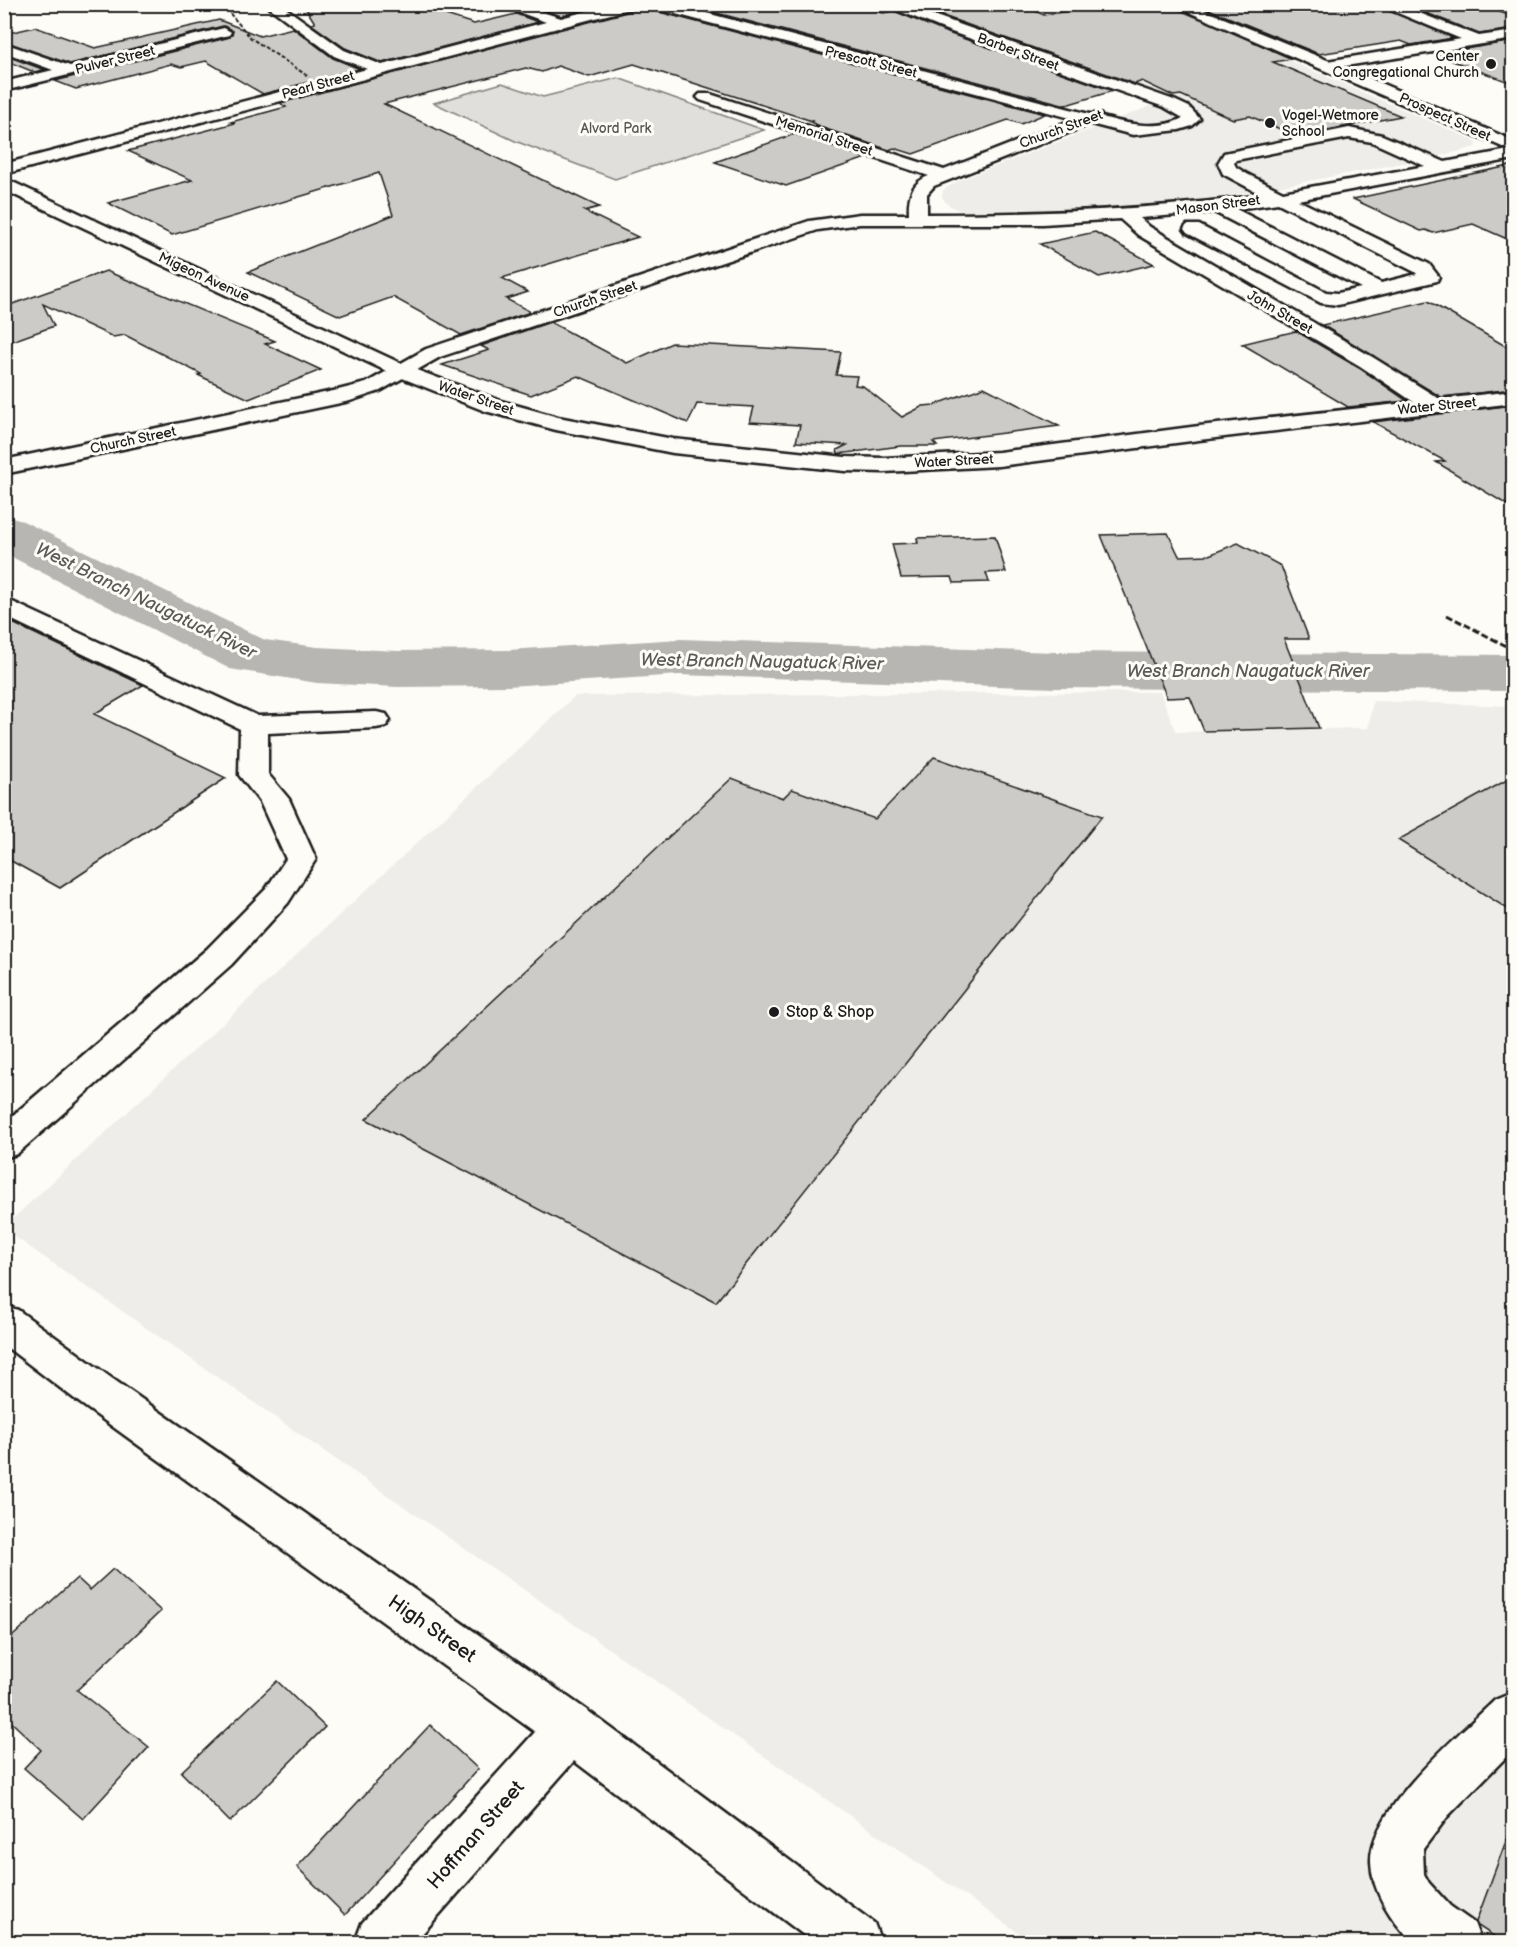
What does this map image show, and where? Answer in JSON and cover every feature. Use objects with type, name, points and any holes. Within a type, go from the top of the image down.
[{"type":"street","points":[[271,4],[339,53],[379,69]]},
{"type":"street","points":[[502,4],[558,22]]},
{"type":"street","name":"Pearl Street","points":[[4,170],[379,69],[632,4]]},
{"type":"street","name":"Prescott Street","points":[[654,4],[1133,130]]},
{"type":"street","name":"Barber Street","points":[[888,4],[1044,63],[1150,97],[1190,114],[1192,119],[1188,123],[1174,126],[1133,130]]},
{"type":"street","name":"Prospect Street","points":[[1176,4],[1327,65],[1514,147]]},
{"type":"street","points":[[1382,4],[1477,40]]},
{"type":"street","points":[[1506,4],[1514,7]]},
{"type":"street","name":"Pulver Street","points":[[4,87],[225,32]]},
{"type":"street","points":[[1327,65],[1514,35]]},
{"type":"street","points":[[4,47],[69,71]]},
{"type":"street","name":"Memorial Street","points":[[705,97],[944,175]]},
{"type":"street","name":"Church Street","points":[[928,182],[1090,118],[1150,97]]},
{"type":"street","points":[[1098,135],[1133,130]]},
{"type":"street","points":[[1193,229],[1321,297],[1338,299],[1430,277],[1422,268],[1239,177],[1229,170],[1226,163],[1230,156],[1349,133],[1365,134],[1442,167]]},
{"type":"street","points":[[1364,153],[1398,147]]},
{"type":"street","name":"Mason Street","points":[[919,219],[1043,219],[1216,207],[1279,198],[1514,154]]},
{"type":"street","points":[[1239,177],[1262,172]]},
{"type":"street","points":[[919,219],[917,195],[920,188],[928,182],[956,184],[975,182]]},
{"type":"street","name":"Migeon Avenue","points":[[4,183],[404,372]]},
{"type":"street","points":[[1216,207],[1379,289]]},
{"type":"street","name":"John Street","points":[[1126,215],[1144,231],[1367,362],[1435,406]]},
{"type":"street","name":"Church Street","points":[[12,465],[342,396],[373,387],[404,372],[433,353],[815,225],[861,219],[919,219]]},
{"type":"street","name":"Water Street","points":[[404,372],[493,406],[588,430],[706,451],[845,464],[999,459],[1147,439],[1514,397]]},
{"type":"street","points":[[4,606],[254,725],[376,720]]},
{"type":"street","points":[[4,1144],[219,957],[277,896],[301,859],[274,800],[253,775],[254,725]]},
{"type":"street","name":"High Street","points":[[4,1322],[95,1390],[571,1728],[855,1942]]},
{"type":"street","points":[[1455,1942],[1442,1935],[1411,1903],[1396,1870],[1398,1845],[1418,1813],[1512,1717]]},
{"type":"street","name":"Hoffman Street","points":[[381,1942],[571,1728]]},
{"type":"shaded area","name":"Vogel-Wetmore School","points":[[1188,17],[1471,139],[1477,143],[1476,147],[1246,193],[1173,204],[1016,214],[972,213],[956,209],[946,203],[942,197],[943,190],[960,180],[1169,99],[1013,47]]},
{"type":"shaded area","points":[[1160,692],[1176,732],[1368,728],[1373,701],[1513,706],[1513,1942],[1032,1942],[5,1230],[5,1226],[575,696]]},
{"type":"green space","name":"Alvord Park","points":[[618,78],[764,130],[615,179],[515,141],[434,103],[502,83],[543,97]]},
{"type":"building","points":[[303,4],[411,4],[474,24],[516,14],[538,22],[382,63],[345,48],[311,24],[315,23]]},
{"type":"building","points":[[551,4],[603,4],[561,16],[537,8]]},
{"type":"building","points":[[640,4],[646,4],[648,9],[1045,114],[1021,124],[1008,120],[913,154],[894,148],[889,150],[817,126],[820,126],[810,122],[812,121],[634,64],[589,77],[558,66],[542,72],[526,68],[384,104],[599,207],[584,211],[638,237],[502,278],[528,292],[506,299],[531,312],[461,335],[393,297],[340,316],[248,272],[393,215],[379,173],[172,235],[108,203],[192,180],[128,151],[286,107],[280,103],[638,9]]},
{"type":"building","points":[[683,4],[860,4],[883,13],[894,11],[945,32],[1113,91],[1066,105]]},
{"type":"building","points":[[933,4],[968,4],[981,10],[1019,4],[1044,15],[1111,4],[1168,4],[1292,59],[1273,62],[1401,116],[1296,136],[1250,116],[1233,119],[1181,95],[1173,96],[1142,81],[1135,84],[918,7]]},
{"type":"building","points":[[1196,4],[1374,4],[1453,38],[1411,45],[1401,41],[1319,54]]},
{"type":"building","points":[[1404,4],[1477,4],[1514,17],[1514,29],[1479,34]]},
{"type":"building","points":[[219,20],[260,36],[293,28],[333,58],[360,69],[263,94],[206,61],[181,67],[171,64],[76,89],[55,81],[230,37],[233,31],[223,26],[70,64],[4,41],[4,34],[35,27],[95,48]]},
{"type":"building","name":"Center Congregational Church","points":[[1514,41],[1514,84],[1434,54]]},
{"type":"building","points":[[4,55],[45,70],[34,72],[4,60]]},
{"type":"building","points":[[795,134],[866,158],[786,186],[715,162]]},
{"type":"building","points":[[1514,165],[1514,242],[1473,224],[1433,233],[1426,230],[1421,231],[1353,199]]},
{"type":"building","points":[[1095,232],[1154,264],[1099,277],[1040,244]]},
{"type":"building","points":[[106,271],[275,341],[265,344],[321,370],[249,399],[198,375],[201,374],[125,335],[113,337],[43,304],[54,326],[4,344],[4,307]]},
{"type":"building","points":[[1428,301],[1514,351],[1514,389],[1441,397],[1322,325]]},
{"type":"building","points":[[550,322],[627,363],[672,343],[841,352],[836,375],[857,376],[855,385],[863,386],[902,417],[923,406],[934,405],[984,387],[1059,426],[933,442],[937,446],[901,446],[838,454],[837,450],[847,445],[796,442],[800,425],[750,422],[754,407],[697,404],[688,423],[578,376],[531,395],[442,365],[489,350],[481,346]]},
{"type":"building","points":[[1296,331],[1359,368],[1407,401],[1348,407],[1242,344]]},
{"type":"building","points":[[1514,405],[1514,509],[1436,462],[1445,461],[1373,422]]},
{"type":"building","points":[[1168,533],[1179,556],[1209,555],[1238,543],[1281,566],[1309,639],[1284,639],[1319,728],[1204,731],[1190,697],[1167,698],[1101,535]]},
{"type":"building","points":[[995,536],[1006,572],[986,573],[989,582],[954,583],[952,577],[901,578],[892,544],[918,543],[917,538]]},
{"type":"building","points":[[4,619],[143,685],[94,714],[226,778],[60,888],[4,857]]},
{"type":"building","points":[[934,757],[1102,816],[716,1302],[366,1119],[732,778],[783,798],[792,789],[875,819]]},
{"type":"building","points":[[1514,776],[1514,913],[1398,840]]},
{"type":"building","points":[[113,1569],[161,1611],[77,1690],[149,1747],[83,1819],[24,1768],[41,1750],[4,1715],[4,1644],[77,1578],[90,1590]]},
{"type":"building","points":[[277,1681],[325,1727],[230,1822],[181,1772]]},
{"type":"building","points":[[430,1725],[478,1769],[345,1915],[297,1867]]},
{"type":"building","points":[[1510,1830],[1514,1830],[1514,1942],[1503,1942],[1478,1926],[1476,1922]]},
{"type":"waterway","name":"West Branch Naugatuck River","points":[[4,532],[251,656],[317,665],[398,669],[508,668],[680,657],[1056,670],[1514,673]]},
{"type":"railway","points":[[226,9],[251,38],[309,77]]},
{"type":"railway","points":[[1447,615],[1514,650]]},
{"type":"place","name":"Center Congregational Church","points":[[1491,64]]},
{"type":"place","name":"Vogel-Wetmore School","points":[[1270,123]]},
{"type":"place","name":"Stop & Shop","points":[[774,1012]]}]
